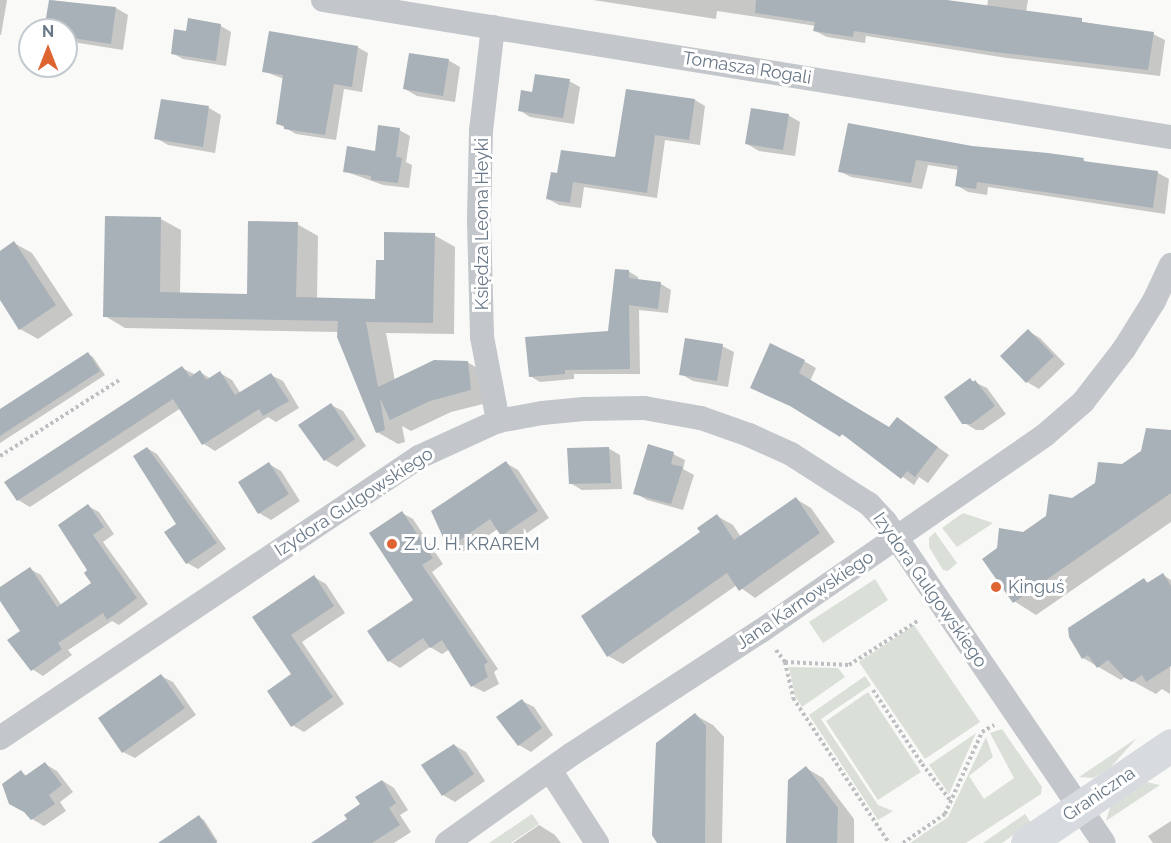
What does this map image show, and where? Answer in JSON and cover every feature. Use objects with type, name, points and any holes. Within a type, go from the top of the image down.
[{"type":"street","name":"Tomasza Rogali","points":[[322,0],[1171,137]]},
{"type":"street","name":"Księdza Leona Heyki","points":[[493,27],[481,130],[479,221],[482,337],[498,421]]},
{"type":"street","name":"Jana Karnowskiego","points":[[447,843],[550,770],[1045,435],[1083,402],[1124,349],[1154,302],[1171,265]]},
{"type":"street","name":"Izydora Gulgowskiego","points":[[0,738],[419,457],[498,421],[542,413],[632,408],[701,418],[791,454],[870,504],[885,521],[894,538],[1104,843]]},
{"type":"street","name":"Graniczna","points":[[1028,843],[1171,745]]},
{"type":"street","points":[[550,770],[597,843]]},
{"type":"path","points":[[0,456],[121,379]]},
{"type":"path","points":[[785,662],[849,665],[918,618],[925,628]]},
{"type":"path","points":[[770,642],[785,662],[793,698],[889,843]]},
{"type":"path","points":[[873,690],[922,764],[951,800]]},
{"type":"path","points":[[986,716],[993,726]]},
{"type":"path","points":[[903,843],[945,814],[982,732],[1002,720]]},
{"type":"shaded area","points":[[963,513],[993,523],[957,547],[942,528]]},
{"type":"shaded area","points":[[935,532],[957,563],[948,571],[943,570],[929,547],[929,538]]},
{"type":"shaded area","points":[[875,579],[888,600],[823,643],[809,622]]},
{"type":"shaded area","points":[[914,625],[980,722],[925,759],[859,662]]},
{"type":"shaded area","points":[[789,667],[838,668],[845,677],[802,707],[795,696]]},
{"type":"shaded area","points":[[865,676],[871,685],[821,719],[878,805],[893,811],[878,820],[809,715]]},
{"type":"shaded area","points":[[868,692],[921,772],[878,800],[826,721]]},
{"type":"shaded area","points":[[1002,729],[1042,787],[1041,794],[966,843],[910,843],[948,817],[986,737],[993,757],[969,776],[984,799],[1014,778],[990,733]]},
{"type":"shaded area","points":[[976,733],[949,794],[929,765]]},
{"type":"shaded area","points":[[1137,738],[1108,770],[1093,778],[1079,777]]},
{"type":"shaded area","points":[[1142,781],[1160,785],[1106,821],[1112,801]]},
{"type":"shaded area","points":[[532,814],[539,824],[511,843],[489,843]]},
{"type":"shaded area","points":[[1025,814],[1031,823],[1002,843],[983,843]]},
{"type":"building","points":[[49,0],[116,7],[111,44],[78,39],[78,18],[46,18]]},
{"type":"building","points":[[756,0],[947,0],[1082,18],[1082,22],[1154,32],[1148,70],[994,52],[854,31],[853,37],[813,31],[815,22],[755,13]]},
{"type":"building","points":[[188,18],[221,24],[216,61],[171,54],[174,29],[186,31]]},
{"type":"building","points":[[269,31],[358,46],[352,87],[334,84],[325,135],[284,129],[284,126],[276,124],[283,75],[262,72]]},
{"type":"building","points":[[409,53],[449,59],[443,96],[403,89]]},
{"type":"building","points":[[535,74],[570,79],[563,118],[518,111],[521,90],[532,92]]},
{"type":"building","points":[[626,89],[695,99],[689,140],[655,135],[647,193],[573,182],[570,203],[546,199],[551,172],[557,173],[561,150],[615,157]]},
{"type":"building","points":[[161,99],[209,106],[203,147],[154,139]]},
{"type":"building","points":[[751,108],[789,114],[783,150],[745,144]]},
{"type":"building","points":[[848,123],[972,146],[1048,153],[1084,158],[1083,161],[1158,171],[1153,208],[977,182],[976,189],[955,186],[958,166],[916,160],[911,183],[838,172]]},
{"type":"building","points":[[378,125],[400,128],[396,157],[402,158],[398,183],[371,180],[371,176],[343,172],[347,146],[375,151]]},
{"type":"building","points":[[105,216],[161,217],[160,292],[247,294],[248,221],[298,222],[296,297],[375,299],[376,260],[384,260],[384,232],[435,233],[433,323],[366,322],[378,387],[434,360],[468,361],[471,390],[430,401],[390,420],[380,398],[385,430],[376,433],[337,337],[338,321],[103,317]]},
{"type":"building","points":[[14,241],[56,305],[19,330],[0,300],[0,251]]},
{"type":"building","points":[[615,269],[629,270],[629,278],[661,282],[658,309],[629,305],[630,369],[565,370],[565,374],[529,377],[525,337],[608,331]]},
{"type":"building","points":[[1028,329],[1054,356],[1026,383],[1000,356]]},
{"type":"building","points":[[685,338],[723,344],[717,381],[679,375]]},
{"type":"building","points":[[770,343],[805,360],[799,373],[889,427],[897,417],[938,447],[915,477],[907,471],[901,479],[842,434],[840,437],[790,406],[750,388]]},
{"type":"building","points":[[88,352],[100,371],[0,436],[0,409]]},
{"type":"building","points":[[182,366],[190,377],[200,370],[206,380],[220,371],[235,395],[271,373],[289,401],[263,416],[259,409],[202,445],[173,399],[17,501],[4,482]]},
{"type":"building","points":[[970,378],[973,382],[975,380],[995,406],[971,424],[962,424],[944,397]]},
{"type":"building","points":[[331,403],[355,439],[324,461],[298,425]]},
{"type":"building","points":[[1146,428],[1171,430],[1171,493],[1013,603],[982,559],[997,548],[999,528],[1023,532],[1046,516],[1049,494],[1072,498],[1095,483],[1098,462],[1122,464],[1141,451]]},
{"type":"building","points":[[648,444],[674,452],[671,464],[683,467],[671,504],[633,494]]},
{"type":"building","points":[[147,447],[217,543],[186,564],[164,532],[176,524],[133,456]]},
{"type":"building","points":[[609,447],[611,483],[569,484],[567,448]]},
{"type":"building","points":[[506,461],[538,511],[501,536],[490,519],[448,548],[431,511]]},
{"type":"building","points":[[269,462],[289,494],[258,514],[238,482]]},
{"type":"building","points":[[796,497],[820,533],[739,591],[727,573],[607,657],[581,616],[700,532],[697,528],[717,514],[734,540]]},
{"type":"building","points":[[88,504],[104,527],[93,535],[137,598],[107,620],[103,613],[58,643],[62,649],[31,671],[7,640],[20,631],[0,601],[0,587],[30,567],[57,607],[91,583],[84,573],[87,570],[58,525]]},
{"type":"building","points":[[402,511],[433,558],[422,565],[488,662],[484,665],[488,677],[471,687],[442,640],[430,648],[423,638],[388,662],[367,631],[413,600],[369,533]]},
{"type":"building","points":[[1163,573],[1171,586],[1171,666],[1146,682],[1142,675],[1132,682],[1108,660],[1097,668],[1088,655],[1082,659],[1069,637],[1068,628],[1144,578],[1147,583]]},
{"type":"building","points":[[314,575],[334,606],[291,635],[333,697],[291,727],[267,691],[291,674],[252,617]]},
{"type":"building","points":[[161,674],[185,708],[122,753],[98,718]]},
{"type":"building","points":[[522,699],[542,728],[518,746],[496,717]]},
{"type":"building","points":[[695,713],[706,726],[705,843],[657,843],[652,835],[656,743]]},
{"type":"building","points":[[454,744],[474,774],[442,796],[421,765]]},
{"type":"building","points":[[45,762],[62,785],[49,795],[55,804],[31,820],[24,812],[9,804],[2,784],[21,770],[25,776]]},
{"type":"building","points":[[806,766],[838,808],[837,843],[786,843],[788,780]]},
{"type":"building","points":[[382,780],[396,803],[389,808],[400,825],[372,843],[311,843],[347,819],[344,815],[360,804],[355,797]]},
{"type":"building","points":[[199,815],[217,843],[158,843]]},
{"type":"place","name":"Z. U. H. KRAREM","points":[[392,544]]},
{"type":"place","name":"Kinguś","points":[[996,587]]}]
